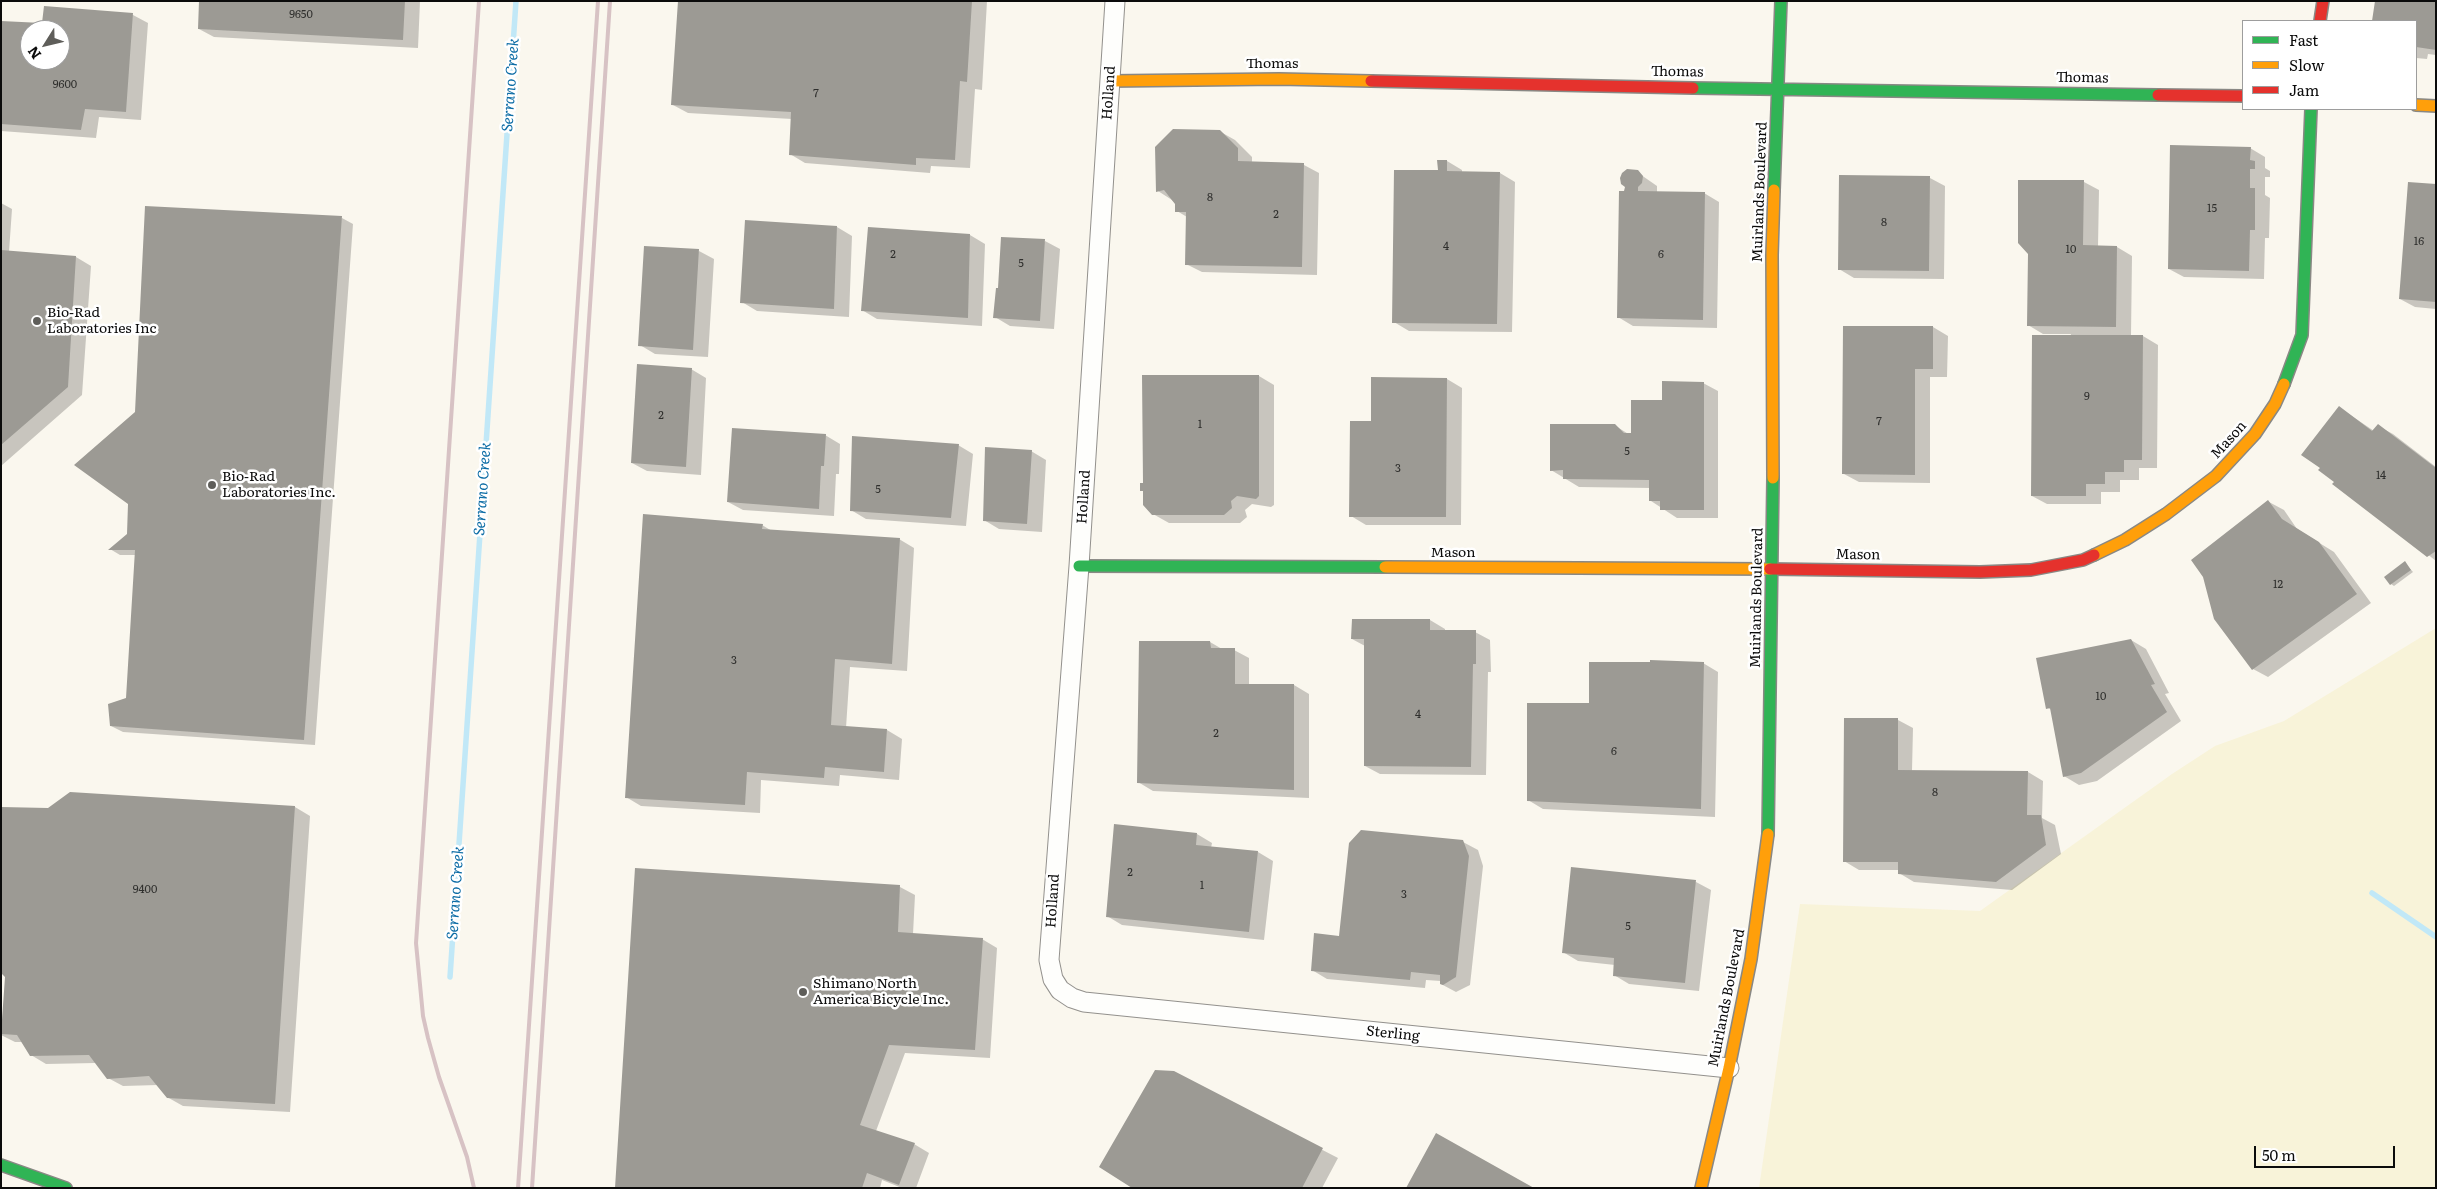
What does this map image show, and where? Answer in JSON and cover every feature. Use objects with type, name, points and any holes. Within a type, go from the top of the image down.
[{"type":"street","name":"Holland","points":[[1060,990],[1053,979],[1049,960],[1079,566],[1115,1]]},
{"type":"street","name":"Muirlands Boulevard","points":[[1700,1188],[1730,1068],[1751,959],[1768,834],[1773,569],[1772,255],[1781,1]]},
{"type":"street","points":[[2320,20],[2323,1]]},
{"type":"street","name":"Thomas","points":[[1110,81],[1279,79],[1562,86],[2242,96]]},
{"type":"street","points":[[2417,105],[2436,106]]},
{"type":"street","name":"Mason","points":[[1079,566],[1773,569],[1980,572],[2031,570],[2083,560],[2125,540],[2166,514],[2216,476],[2255,434],[2275,404],[2298,350],[2302,335],[2312,110]]},
{"type":"street","name":"Sterling","points":[[1060,990],[1072,998],[1084,1002],[1730,1068]]},
{"type":"street","points":[[1,1165],[66,1188]]},
{"type":"shaded area","points":[[2436,628],[2436,1188],[1759,1188],[1800,904],[1980,911],[2172,774],[2215,746],[2284,721]]},
{"type":"building","points":[[199,1],[405,1],[403,40],[198,29]]},
{"type":"building","points":[[678,1],[972,1],[967,82],[960,81],[955,160],[916,158],[916,165],[789,155],[791,112],[671,105]]},
{"type":"building","points":[[2375,1],[2436,1],[2436,50],[2417,47],[2417,20],[2372,20]]},
{"type":"building","points":[[44,6],[133,13],[126,112],[85,109],[81,130],[1,124],[1,21],[20,22],[20,70],[70,70],[70,20],[42,20]]},
{"type":"building","points":[[1173,129],[1220,130],[1238,148],[1238,161],[1304,163],[1302,267],[1185,265],[1186,212],[1175,212],[1175,204],[1164,190],[1156,192],[1155,147]]},
{"type":"building","points":[[2170,145],[2251,147],[2250,160],[2255,161],[2255,169],[2250,169],[2250,188],[2255,188],[2255,230],[2250,230],[2249,271],[2168,269]]},
{"type":"building","points":[[1437,160],[1447,160],[1447,171],[1500,172],[1497,324],[1392,323],[1394,170],[1438,170]]},
{"type":"building","points":[[1627,169],[1638,170],[1643,176],[1638,191],[1705,192],[1703,320],[1617,318],[1619,191],[1624,191],[1625,187],[1621,184],[1620,178]]},
{"type":"building","points":[[1839,175],[1930,176],[1929,271],[1838,270]]},
{"type":"building","points":[[2018,180],[2084,180],[2083,245],[2117,246],[2116,327],[2027,326],[2028,254],[2018,243]]},
{"type":"building","points":[[2408,182],[2436,184],[2436,302],[2399,299]]},
{"type":"building","name":"Bio-Rad Laboratories Inc.","points":[[145,206],[342,216],[304,740],[110,726],[108,704],[126,698],[135,550],[108,550],[127,534],[128,504],[74,465],[135,412]]},
{"type":"building","points":[[745,220],[837,226],[834,309],[740,303]]},
{"type":"building","points":[[868,227],[970,234],[968,318],[861,311]]},
{"type":"building","points":[[1001,237],[1045,239],[1040,321],[993,318],[996,288],[998,288]]},
{"type":"building","points":[[644,246],[699,249],[693,350],[638,346]]},
{"type":"building","name":"Bio-Rad Laboratories Inc","points":[[1,250],[76,256],[68,387],[1,445]]},
{"type":"building","points":[[1843,326],[1933,326],[1933,369],[1915,369],[1915,475],[1842,474]]},
{"type":"building","points":[[2032,335],[2143,335],[2142,460],[2124,460],[2124,472],[2105,472],[2105,484],[2086,484],[2086,496],[2031,496]]},
{"type":"building","points":[[637,364],[692,368],[686,467],[631,463]]},
{"type":"building","points":[[1142,375],[1259,375],[1259,496],[1256,499],[1237,496],[1231,501],[1232,508],[1224,515],[1152,515],[1143,505],[1143,491],[1140,491],[1140,483],[1143,483]]},
{"type":"building","points":[[1371,377],[1447,378],[1446,517],[1349,517],[1350,421],[1371,421]]},
{"type":"building","points":[[1662,381],[1704,382],[1704,510],[1660,510],[1660,501],[1649,501],[1649,480],[1563,479],[1563,470],[1550,471],[1550,424],[1615,424],[1624,433],[1631,433],[1631,400],[1662,400]]},
{"type":"building","points":[[2339,406],[2372,431],[2378,424],[2436,468],[2436,551],[2427,557],[2332,484],[2334,482],[2318,470],[2320,468],[2301,455]]},
{"type":"building","points":[[732,428],[826,434],[824,466],[821,466],[819,509],[727,502]]},
{"type":"building","points":[[852,436],[959,444],[951,518],[850,511]]},
{"type":"building","points":[[985,447],[1032,450],[1027,524],[983,521]]},
{"type":"building","points":[[2268,500],[2282,519],[2319,542],[2357,594],[2252,670],[2214,619],[2203,577],[2191,560]]},
{"type":"building","points":[[643,514],[763,524],[762,529],[900,538],[892,664],[835,659],[831,725],[887,729],[884,772],[825,767],[824,778],[747,772],[745,805],[625,798]]},
{"type":"building","points":[[2405,561],[2411,570],[2390,585],[2384,577]]},
{"type":"building","points":[[1352,619],[1430,619],[1430,630],[1476,630],[1476,664],[1473,664],[1471,767],[1364,766],[1364,639],[1351,639]]},
{"type":"building","points":[[2131,639],[2155,684],[2151,685],[2167,712],[2081,773],[2063,777],[2050,708],[2046,709],[2036,658]]},
{"type":"building","points":[[1139,641],[1210,641],[1211,648],[1235,648],[1235,684],[1294,684],[1294,790],[1137,783]]},
{"type":"building","points":[[1650,660],[1704,662],[1701,809],[1527,801],[1527,703],[1589,703],[1589,662],[1650,662]]},
{"type":"building","points":[[1844,718],[1898,718],[1898,770],[2028,771],[2027,815],[2041,815],[2046,845],[1996,882],[1898,874],[1898,862],[1843,862]]},
{"type":"building","points":[[70,792],[295,806],[275,1104],[167,1098],[149,1076],[107,1079],[89,1055],[30,1056],[17,1035],[1,1034],[5,977],[1,973],[1,807],[48,808]]},
{"type":"building","points":[[1114,824],[1197,833],[1196,845],[1258,851],[1249,932],[1106,917]]},
{"type":"building","points":[[1361,830],[1463,840],[1469,856],[1456,977],[1443,985],[1440,984],[1440,975],[1411,972],[1410,980],[1311,971],[1314,933],[1339,936],[1349,843]]},
{"type":"building","points":[[1571,867],[1696,880],[1685,983],[1613,976],[1614,958],[1562,953]]},
{"type":"building","name":"Shimano North America Bicycle Inc.","points":[[635,868],[900,885],[898,932],[983,938],[975,1050],[889,1045],[860,1125],[915,1143],[899,1185],[867,1173],[862,1188],[615,1188]]},
{"type":"building","points":[[1155,1070],[1174,1071],[1323,1148],[1302,1188],[1132,1188],[1099,1167]]},
{"type":"building","points":[[1436,1133],[1534,1188],[1406,1188]]},
{"type":"waterway","name":"Serrano Creek","points":[[450,977],[516,1]]},
{"type":"waterway","points":[[2372,893],[2436,937]]},
{"type":"railway","points":[[474,1188],[467,1157],[439,1077],[428,1038],[423,1016],[416,943],[479,1]]},
{"type":"railway","points":[[518,1188],[598,1]]},
{"type":"railway","points":[[532,1188],[610,1]]},
{"type":"traffic: fast","points":[[1774,190],[1781,1]]},
{"type":"traffic: fast","points":[[1693,88],[2158,95]]},
{"type":"traffic: fast","points":[[2284,384],[2302,335],[2311,110]]},
{"type":"traffic: fast","points":[[1768,834],[1773,478]]},
{"type":"traffic: fast","points":[[1079,566],[1385,567]]},
{"type":"traffic: fast","points":[[1,1165],[66,1188]]},
{"type":"traffic: slow","points":[[1110,81],[1279,79],[1371,81]]},
{"type":"traffic: slow","points":[[2417,105],[2436,106]]},
{"type":"traffic: slow","points":[[1773,478],[1772,255],[1774,190]]},
{"type":"traffic: slow","points":[[2094,555],[2125,540],[2166,514],[2216,476],[2255,434],[2275,404],[2284,384]]},
{"type":"traffic: slow","points":[[1385,567],[1770,569]]},
{"type":"traffic: slow","points":[[1701,1188],[1729,1068],[1751,959],[1768,834]]},
{"type":"traffic: jam","points":[[2320,20],[2323,1]]},
{"type":"traffic: jam","points":[[1371,81],[1693,88]]},
{"type":"traffic: jam","points":[[2158,95],[2242,96]]},
{"type":"traffic: jam","points":[[1770,569],[1980,572],[2031,570],[2083,560],[2094,555]]},
{"type":"place","name":"Bio-Rad Laboratories Inc","points":[[37,321]]},
{"type":"place","name":"Bio-Rad Laboratories Inc.","points":[[212,485]]},
{"type":"place","name":"Shimano North America Bicycle Inc.","points":[[803,992]]}]
